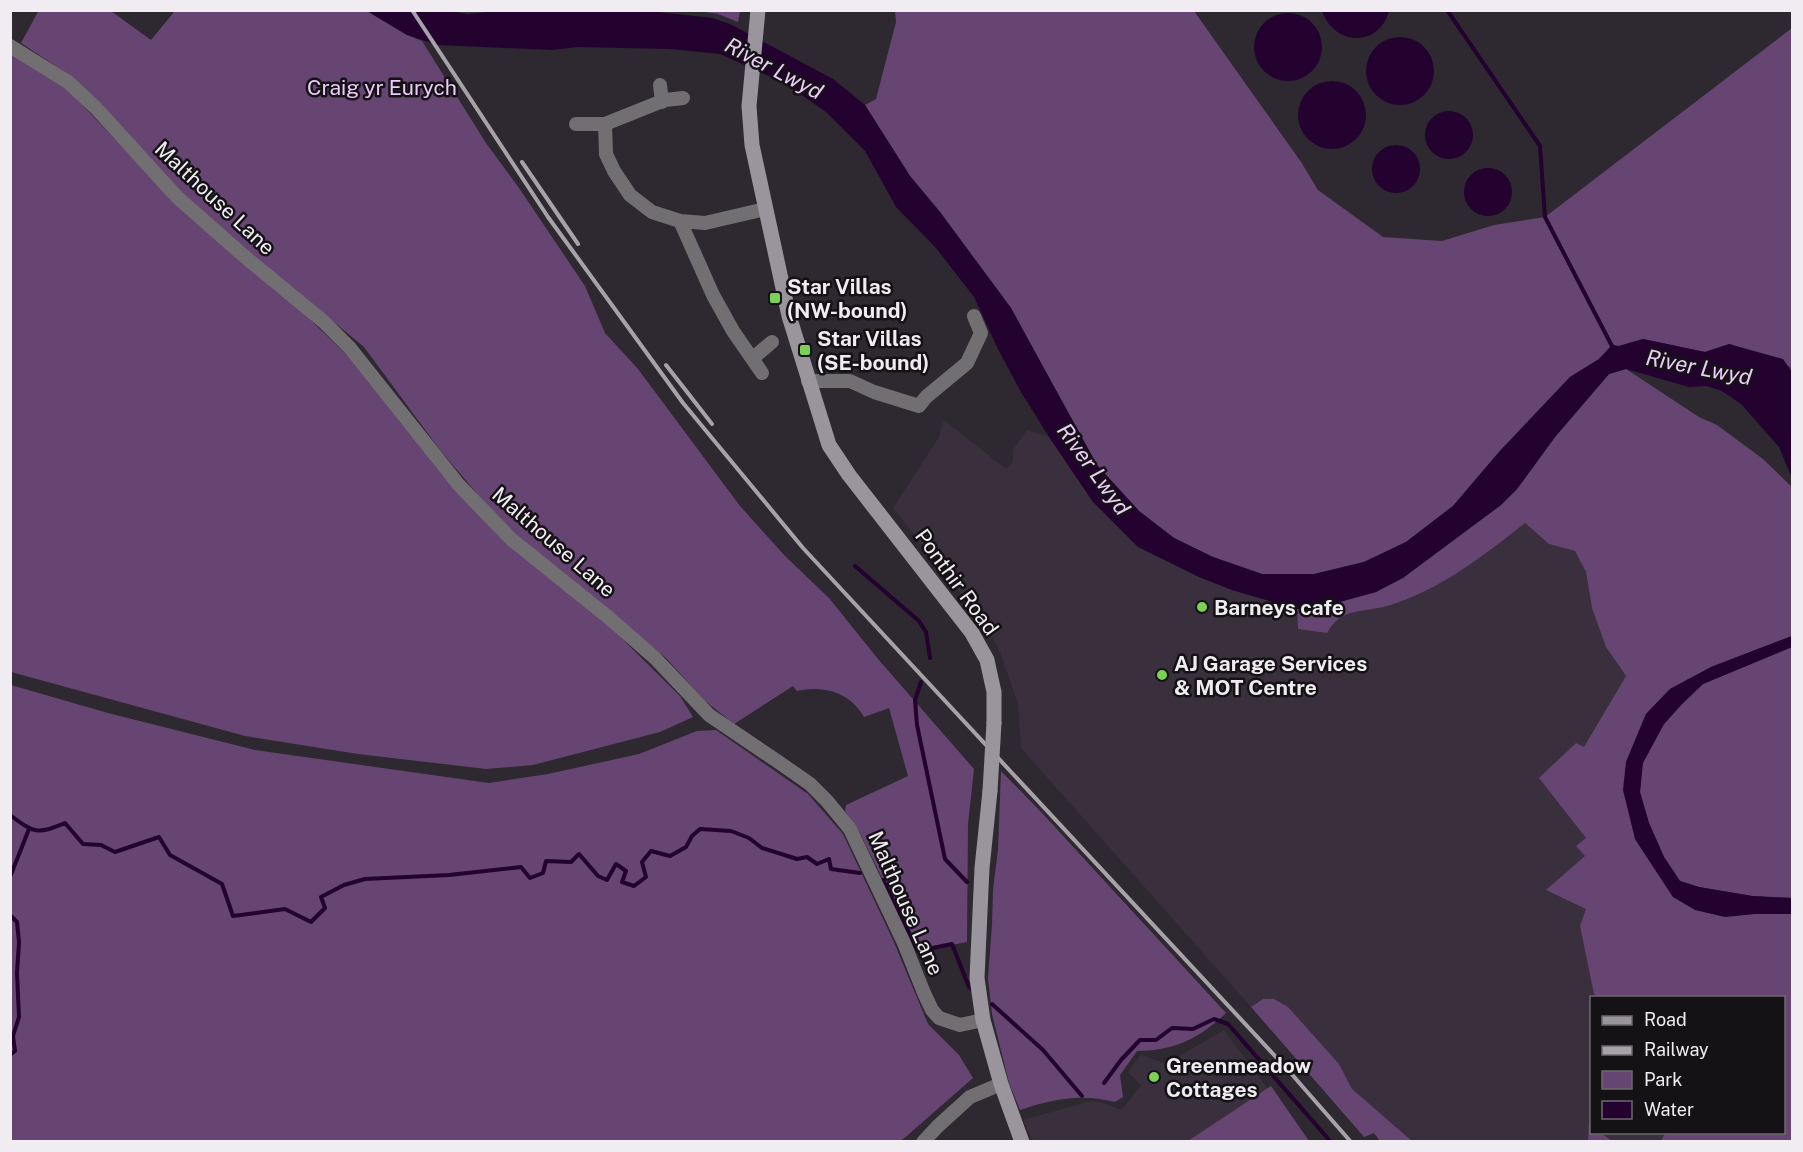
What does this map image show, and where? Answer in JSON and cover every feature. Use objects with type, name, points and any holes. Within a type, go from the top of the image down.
[{"type":"main road","name":"Ponthir Road","points":[[758,10],[748,106],[752,145],[789,316],[829,445],[849,475],[972,633],[987,660],[994,692],[994,723],[982,868],[977,978],[983,1020],[1001,1084],[1022,1142]]},
{"type":"street","name":"Malthouse Lane","points":[[10,46],[68,82],[95,107],[177,197],[324,322],[350,348],[458,484],[511,538],[655,658],[709,715],[810,784],[833,807],[850,829],[904,943],[932,1010],[939,1018],[960,1025],[983,1020]]},
{"type":"street","points":[[660,85],[662,102]]},
{"type":"street","points":[[576,124],[605,124],[662,102],[683,98]]},
{"type":"street","points":[[605,124],[606,154],[614,171],[630,195],[652,212],[680,221],[705,223],[765,209]]},
{"type":"street","points":[[680,221],[713,295],[733,331],[762,373]]},
{"type":"street","points":[[808,381],[850,381],[874,392],[919,406],[926,397],[967,363],[981,333],[974,316]]},
{"type":"street","points":[[753,358],[772,342]]},
{"type":"street","points":[[923,1142],[970,1097],[1001,1084]]},
{"type":"shaded area","points":[[944,420],[1006,469],[1013,462],[1013,450],[1027,430],[1049,437],[1093,502],[1138,547],[1199,577],[1232,590],[1297,609],[1298,629],[1333,622],[1348,613],[1387,606],[1498,544],[1525,523],[1549,544],[1575,551],[1586,572],[1592,608],[1606,647],[1626,676],[1584,748],[1586,909],[1592,979],[1594,994],[1597,996],[1590,996],[1588,1141],[1412,1141],[1352,1089],[1339,1064],[1263,999],[1251,1007],[1021,748],[1018,704],[1000,652],[986,625],[893,508],[939,437]]},
{"type":"shaded area","points":[[1224,1030],[1307,1141],[1033,1141],[1023,1120],[1091,1101],[1122,1110],[1141,1085],[1128,1072],[1139,1057],[1142,1055],[1166,1064]]},
{"type":"shaded area","points":[[1602,1134],[1665,1134],[1661,1142],[1612,1141]]},
{"type":"green space","name":"Craig yr Eurych","points":[[39,10],[111,11],[151,40],[173,11],[367,11],[407,35],[422,41],[486,143],[585,286],[605,333],[638,369],[740,506],[785,556],[829,598],[878,659],[974,769],[968,824],[967,942],[918,951],[859,831],[845,811],[846,805],[908,776],[889,708],[864,717],[858,708],[844,696],[835,692],[816,689],[797,691],[793,686],[734,724],[704,700],[666,658],[501,522],[440,450],[364,347],[200,211],[141,152],[126,131],[98,103],[62,70],[21,43]]},
{"type":"green space","points":[[699,11],[740,11],[738,22],[718,14]]},
{"type":"green space","points":[[895,11],[1194,11],[1301,162],[1318,190],[1383,237],[1442,241],[1494,225],[1545,217],[1792,28],[1792,372],[1790,367],[1730,344],[1705,352],[1643,339],[1619,346],[1612,345],[1599,359],[1570,377],[1499,452],[1453,506],[1406,542],[1364,562],[1314,574],[1262,574],[1213,557],[1174,538],[1139,511],[1097,465],[1011,308],[940,212],[910,176],[865,105],[876,99],[896,22]]},
{"type":"green space","points":[[10,54],[40,69],[72,94],[162,189],[296,306],[348,356],[446,480],[499,535],[600,617],[680,696],[693,717],[660,732],[533,765],[486,769],[358,754],[245,736],[11,672]]},
{"type":"green space","points":[[1626,369],[1699,417],[1717,425],[1763,459],[1792,487],[1792,636],[1711,667],[1670,689],[1646,714],[1626,762],[1635,839],[1673,897],[1755,914],[1792,914],[1792,1141],[1661,1141],[1664,1134],[1785,1134],[1785,996],[1597,996],[1594,994],[1580,926],[1586,909],[1546,890],[1585,856],[1576,846],[1586,838],[1539,778],[1576,743],[1584,747],[1626,676],[1606,647],[1592,608],[1586,572],[1575,551],[1549,544],[1525,523],[1477,560],[1425,591],[1387,606],[1346,615],[1339,619],[1327,633],[1298,629],[1297,609],[1336,603],[1376,592],[1403,577],[1501,505],[1517,489],[1555,437],[1609,374]]},
{"type":"green space","points":[[1792,647],[1792,898],[1752,896],[1699,887],[1680,881],[1664,857],[1649,823],[1640,792],[1642,763],[1664,724],[1703,684]]},
{"type":"green space","points":[[11,685],[108,713],[255,750],[489,783],[548,774],[639,754],[697,731],[716,730],[808,794],[843,834],[893,940],[928,1024],[959,1055],[973,1078],[901,1141],[11,1141]]},
{"type":"green space","points":[[1001,771],[1226,1013],[1196,1036],[1175,1046],[1137,1051],[1120,1075],[1123,1097],[1115,1102],[1091,1098],[1067,1098],[1020,1110],[1009,1083],[992,1014],[988,978],[993,889],[998,850]]},
{"type":"green space","points":[[1263,999],[1274,999],[1288,1007],[1339,1064],[1352,1089],[1412,1141],[1380,1141],[1374,1133],[1364,1137],[1251,1007]]},
{"type":"green space","points":[[1271,1086],[1309,1141],[1188,1141]]},
{"type":"green space","points":[[1589,1122],[1590,1134],[1602,1134],[1612,1141],[1588,1141]]},
{"type":"water","name":"River Lwyd","points":[[442,10],[468,14],[505,10],[639,10],[713,18],[732,25],[833,79],[865,105],[910,176],[940,212],[1011,308],[1097,465],[1139,511],[1174,538],[1213,557],[1262,574],[1314,574],[1364,562],[1406,542],[1453,506],[1499,452],[1570,377],[1599,359],[1612,345],[1619,346],[1643,339],[1705,352],[1729,344],[1783,359],[1792,372],[1792,478],[1779,447],[1741,404],[1722,391],[1706,386],[1689,387],[1626,369],[1609,374],[1555,437],[1517,489],[1501,505],[1403,578],[1376,592],[1336,603],[1297,609],[1232,590],[1199,577],[1138,547],[1093,502],[1021,392],[974,297],[936,248],[896,207],[865,151],[826,112],[786,84],[720,54],[670,49],[578,47],[552,50],[438,45],[407,35],[367,11]]},
{"type":"water","points":[[1322,10],[1389,11],[1384,23],[1376,32],[1356,38],[1336,31],[1328,23]]},
{"type":"water","points":[[1288,13],[1301,16],[1312,23],[1319,34],[1322,47],[1319,60],[1312,71],[1301,78],[1288,81],[1275,78],[1264,71],[1257,60],[1254,47],[1257,34],[1264,23],[1275,16]]},
{"type":"water","points":[[1400,37],[1413,40],[1424,47],[1431,58],[1434,71],[1431,84],[1424,95],[1413,102],[1400,105],[1387,102],[1376,95],[1369,84],[1366,71],[1369,58],[1376,47],[1387,40]]},
{"type":"water","points":[[1332,81],[1345,84],[1356,91],[1363,102],[1366,115],[1363,128],[1356,139],[1345,146],[1332,149],[1319,146],[1308,139],[1301,128],[1298,115],[1301,102],[1308,91],[1319,84]]},
{"type":"water","points":[[1449,111],[1466,118],[1473,135],[1466,152],[1449,159],[1432,152],[1425,135],[1432,118]]},
{"type":"water","points":[[1396,145],[1413,152],[1420,169],[1413,186],[1396,193],[1379,186],[1372,169],[1379,152]]},
{"type":"water","points":[[1488,168],[1505,175],[1512,192],[1505,209],[1488,216],[1471,209],[1464,192],[1471,175]]},
{"type":"water","points":[[1792,636],[1792,647],[1703,684],[1664,724],[1643,763],[1640,792],[1649,823],[1664,857],[1680,881],[1699,887],[1752,896],[1792,898],[1792,914],[1725,917],[1695,910],[1673,897],[1635,839],[1623,790],[1626,762],[1646,714],[1670,689],[1711,667]]},
{"type":"waterway","points":[[1447,10],[1540,146],[1545,217],[1613,348]]},
{"type":"waterway","points":[[855,566],[919,621],[926,632],[930,658]]},
{"type":"waterway","points":[[921,682],[915,700],[917,725],[945,859],[967,882]]},
{"type":"waterway","points":[[10,815],[25,826],[36,830],[48,829],[65,823],[83,844],[101,845],[115,852],[159,837],[170,855],[222,884],[233,916],[285,909],[311,922],[325,908],[321,897],[344,885],[365,879],[449,875],[521,867],[530,878],[543,873],[546,861],[571,862],[579,854],[598,876],[607,880],[616,864],[626,871],[622,882],[634,886],[646,877],[642,862],[651,851],[670,856],[686,847],[692,836],[700,829],[731,831],[749,838],[762,848],[797,859],[807,857],[817,864],[829,859],[831,869],[860,873]]},
{"type":"waterway","points":[[10,877],[29,829]]},
{"type":"waterway","points":[[883,880],[918,951],[952,944],[969,987],[972,989]]},
{"type":"waterway","points":[[10,915],[17,922],[19,942],[17,973],[19,1017],[13,1036],[15,1051],[10,1055]]},
{"type":"waterway","points":[[992,1004],[1043,1050],[1082,1096]]},
{"type":"waterway","points":[[1104,1083],[1140,1040],[1156,1040],[1172,1028],[1193,1029],[1214,1019],[1228,1024],[1331,1142]]},
{"type":"railway","points":[[412,10],[548,217],[683,403],[803,548],[1288,1070],[1351,1142]]},
{"type":"railway","points":[[522,162],[578,244]]},
{"type":"railway","points":[[666,365],[712,424]]},
{"type":"place","name":"Star Villas (NW-bound)","points":[[775,298]]},
{"type":"place","name":"Star Villas (SE-bound)","points":[[805,350]]},
{"type":"place","name":"Barneys cafe","points":[[1202,607]]},
{"type":"place","name":"AJ Garage Services & MOT Centre","points":[[1162,675]]},
{"type":"place","name":"Greenmeadow Cottages","points":[[1154,1077]]}]
